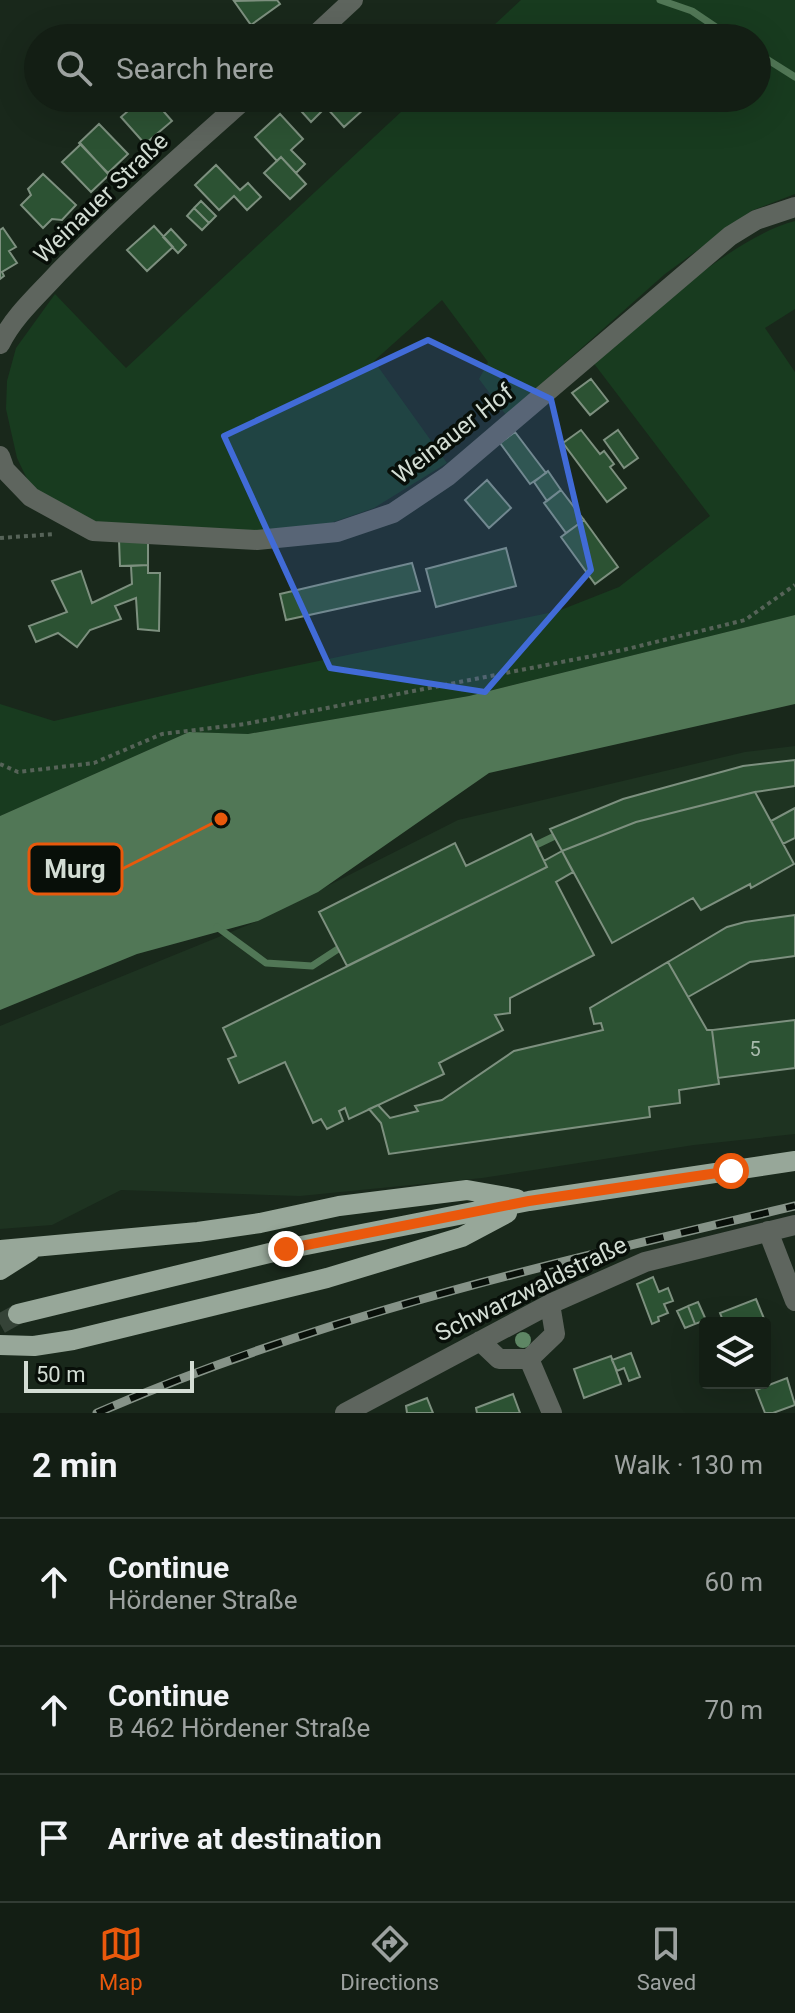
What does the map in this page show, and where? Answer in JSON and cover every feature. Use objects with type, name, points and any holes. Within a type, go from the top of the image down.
[{"type":"main road","points":[[18,1314],[286,1249],[529,1201],[795,1161]]},
{"type":"main road","points":[[0,1250],[198,1232],[339,1206],[467,1190],[529,1201]]},
{"type":"main road","points":[[0,1345],[34,1346],[73,1340],[327,1278],[462,1237],[529,1201]]},
{"type":"main road","points":[[0,1270],[37,1247]]},
{"type":"street","points":[[327,24],[353,0]]},
{"type":"street","name":"Weinauer Straße","points":[[0,344],[15,319],[76,255],[230,112]]},
{"type":"street","name":"Weinauer Hof","points":[[2,466],[31,497],[93,531],[257,540],[337,532],[393,513],[448,476],[730,236],[756,220],[795,207]]},
{"type":"street","name":"Schwarzwaldstraße","points":[[345,1413],[550,1304],[645,1262],[795,1225]]},
{"type":"street","points":[[768,1231],[795,1301]]},
{"type":"street","points":[[480,1341],[499,1359],[529,1359],[555,1334],[550,1304]]},
{"type":"street","points":[[529,1359],[552,1413]]},
{"type":"path","points":[[0,538],[93,531]]},
{"type":"path","points":[[0,764],[18,772],[94,763],[162,734],[245,724],[623,650],[745,620],[795,585]]},
{"type":"highlighted area","points":[[428,340],[551,399],[591,570],[485,692],[330,668],[224,436]]},
{"type":"shaded area","points":[[521,0],[795,0],[795,194],[751,211],[665,274],[506,415],[479,379],[488,362],[442,300],[374,361],[447,463],[374,508],[325,525],[239,532],[105,525],[72,513],[30,485],[17,458],[6,409],[7,381],[16,348],[55,294],[126,368],[401,112],[771,112],[771,24],[495,24]]},
{"type":"shaded area","points":[[795,221],[795,309],[765,328],[795,372],[795,615],[469,696],[248,734],[189,732],[0,816],[0,704],[54,721],[252,675],[558,611],[619,587],[710,516],[592,361],[717,262],[770,230]]},
{"type":"shaded area","points":[[795,615],[795,704],[489,773],[318,892],[258,921],[137,954],[0,1010],[0,816],[189,732],[248,734],[469,696]]},
{"type":"shaded area","points":[[795,746],[795,1134],[694,1145],[482,1178],[300,1196],[121,1190],[52,1225],[0,1229],[0,1026],[258,921],[458,820],[745,752]]},
{"type":"building","points":[[277,0],[280,4],[250,24],[234,1]]},
{"type":"building","points":[[127,112],[164,112],[172,121],[145,144],[121,117]]},
{"type":"building","points":[[302,112],[321,112],[311,122]]},
{"type":"building","points":[[330,112],[361,112],[344,127]]},
{"type":"building","points":[[280,114],[303,139],[291,150],[305,164],[296,173],[281,157],[277,161],[255,137]]},
{"type":"building","points":[[99,124],[128,154],[108,173],[79,143]]},
{"type":"building","points":[[81,144],[109,175],[91,192],[62,162]]},
{"type":"building","points":[[281,157],[306,184],[290,199],[264,173]]},
{"type":"building","points":[[216,165],[240,190],[248,183],[261,197],[247,210],[234,196],[219,210],[195,185]]},
{"type":"building","points":[[43,174],[76,205],[62,220],[52,219],[43,228],[21,205],[31,195],[28,189]]},
{"type":"building","points":[[201,201],[216,216],[209,223],[194,208]]},
{"type":"building","points":[[194,208],[209,223],[202,230],[187,216]]},
{"type":"building","points":[[154,226],[173,247],[147,271],[127,250]]},
{"type":"building","points":[[3,228],[16,247],[9,251],[17,263],[2,272],[4,276],[0,279],[0,230]]},
{"type":"building","points":[[171,229],[186,245],[178,253],[163,237]]},
{"type":"building","points":[[591,379],[608,401],[590,415],[572,393]]},
{"type":"building","points":[[581,430],[600,454],[604,451],[614,464],[610,467],[626,488],[607,502],[563,443]]},
{"type":"building","points":[[618,430],[638,458],[624,468],[604,440]]},
{"type":"building","points":[[515,432],[546,473],[530,484],[500,443]]},
{"type":"building","points":[[548,471],[561,490],[547,501],[534,482]]},
{"type":"building","points":[[487,480],[511,508],[489,528],[465,500]]},
{"type":"building","points":[[561,490],[584,520],[566,533],[544,503]]},
{"type":"building","points":[[584,520],[618,567],[595,584],[561,537]]},
{"type":"building","points":[[119,540],[148,540],[148,565],[120,566]]},
{"type":"building","points":[[506,548],[516,586],[436,607],[426,569]]},
{"type":"building","points":[[412,563],[420,591],[286,620],[280,594]]},
{"type":"building","points":[[148,565],[148,573],[160,573],[159,631],[138,629],[136,598],[115,606],[121,619],[90,630],[77,647],[58,633],[36,642],[29,626],[67,612],[52,581],[81,571],[92,603],[132,584],[131,566]]},
{"type":"building","points":[[795,760],[795,786],[755,792],[636,822],[562,851],[550,829],[623,799],[743,766]]},
{"type":"building","points":[[755,792],[794,864],[751,888],[750,884],[701,910],[693,898],[612,943],[562,851],[636,822]]},
{"type":"building","points":[[795,808],[795,838],[783,844],[771,821]]},
{"type":"building","points":[[531,834],[547,867],[347,966],[319,912],[455,843],[466,866]]},
{"type":"building","points":[[562,851],[573,872],[556,882],[594,955],[510,998],[510,1013],[495,1015],[503,1030],[439,1063],[444,1074],[349,1119],[345,1108],[339,1111],[343,1121],[327,1129],[321,1119],[313,1123],[285,1062],[239,1083],[228,1059],[236,1056],[223,1028],[547,867],[544,861]]},
{"type":"building","points":[[795,915],[795,956],[750,962],[688,997],[668,962],[727,927]]},
{"type":"building","points":[[668,962],[707,1030],[712,1030],[719,1084],[679,1090],[680,1103],[649,1107],[650,1117],[389,1154],[381,1123],[369,1109],[378,1105],[390,1118],[418,1111],[415,1106],[442,1100],[514,1051],[603,1030],[601,1023],[594,1024],[590,1008]]},
{"type":"building","points":[[795,1020],[795,1068],[718,1078],[712,1030]]},
{"type":"building","points":[[653,1277],[659,1292],[668,1288],[673,1301],[664,1304],[668,1313],[652,1324],[637,1284]]},
{"type":"building","points":[[756,1299],[763,1317],[722,1317],[720,1313]]},
{"type":"building","points":[[698,1302],[705,1317],[699,1317],[699,1323],[695,1324],[688,1306]]},
{"type":"building","points":[[688,1306],[695,1324],[685,1328],[677,1311]]},
{"type":"building","points":[[631,1353],[640,1377],[629,1381],[624,1368],[617,1371],[612,1360]]},
{"type":"building","points":[[611,1356],[621,1384],[584,1398],[574,1369]]},
{"type":"building","points":[[787,1378],[795,1405],[765,1413],[756,1390],[771,1389],[771,1384]]},
{"type":"building","points":[[513,1394],[520,1413],[477,1413],[476,1408]]},
{"type":"building","points":[[427,1398],[433,1413],[407,1413],[406,1406]]},
{"type":"waterway","points":[[660,0],[692,11],[711,24]]},
{"type":"waterway","points":[[771,62],[795,77]]},
{"type":"waterway","points":[[536,845],[559,834]]},
{"type":"waterway","points":[[217,927],[266,963],[312,966],[338,949]]},
{"type":"tunnel","points":[[0,1324],[18,1314]]},
{"type":"railway","points":[[97,1413],[182,1378],[354,1319],[529,1270],[795,1206]]},
{"type":"place","name":"Murg","points":[[221,819]]},
{"type":"route","points":[[286,1249],[529,1201],[731,1171]]}]
